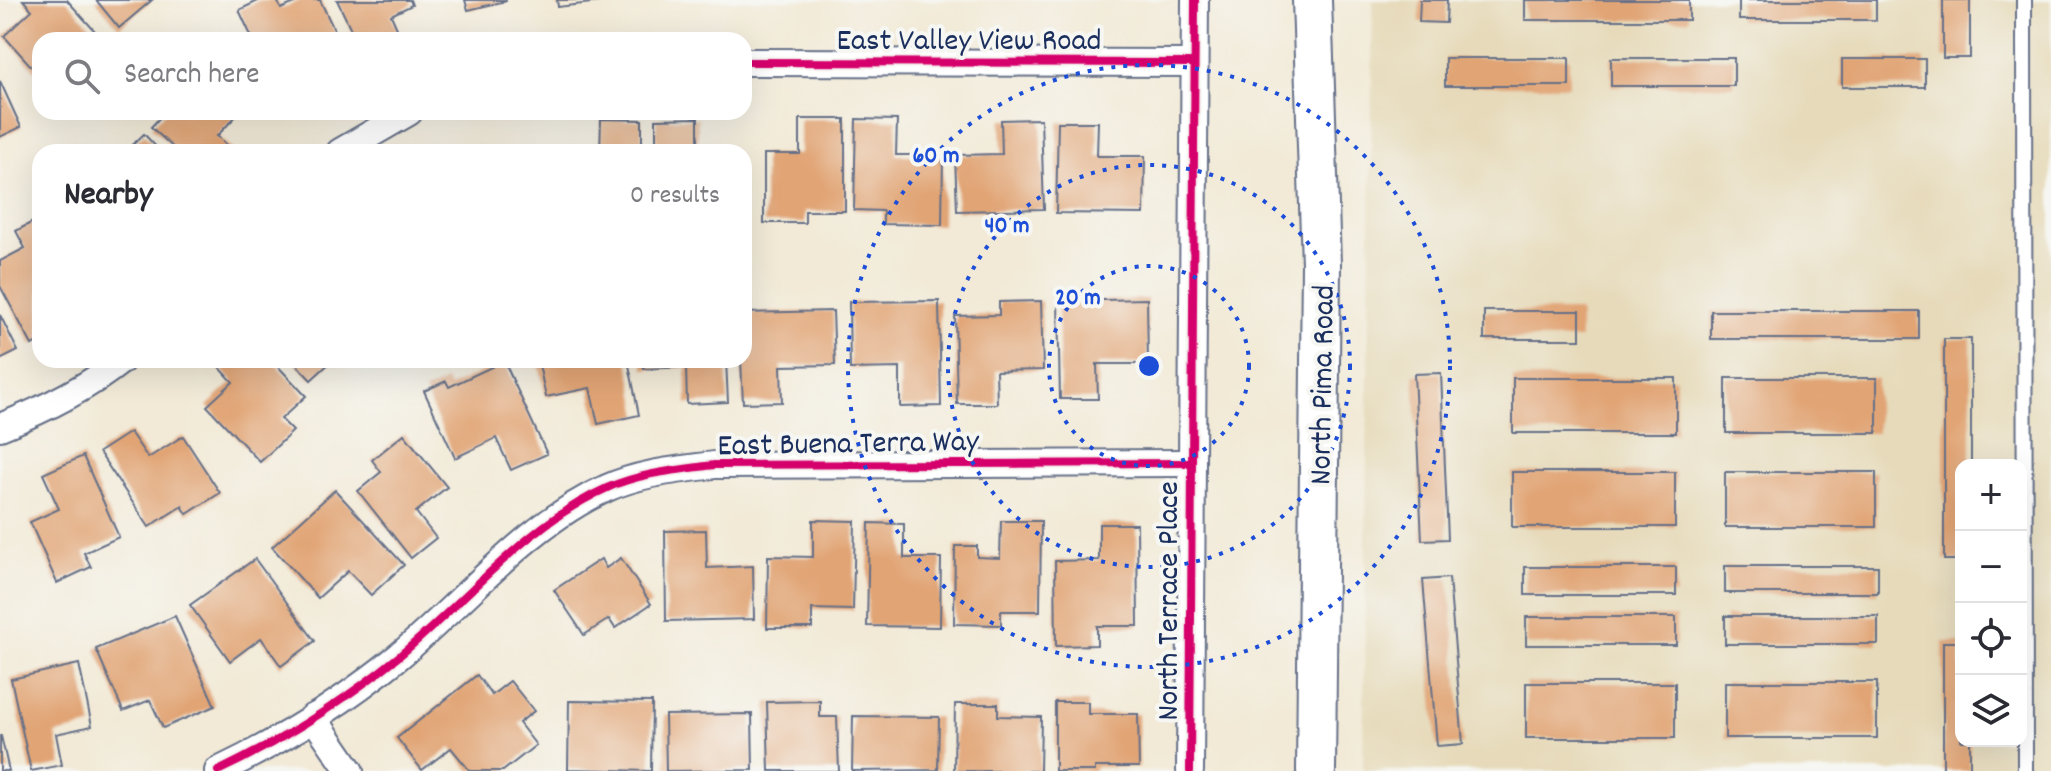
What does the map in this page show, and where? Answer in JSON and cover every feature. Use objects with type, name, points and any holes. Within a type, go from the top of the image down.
[{"type":"main road","name":"North Pima Road","points":[[1312,0],[1321,264],[1316,771]]},
{"type":"street","name":"North Terrace Place","points":[[1190,771],[1195,0]]},
{"type":"street","name":"East Valley View Road","points":[[752,62],[1194,63]]},
{"type":"street","points":[[354,144],[395,120]]},
{"type":"street","points":[[0,427],[36,412],[112,368]]},
{"type":"street","name":"East Buena Terra Way","points":[[218,771],[313,717],[397,657],[562,513],[607,488],[653,473],[714,465],[1191,463]]},
{"type":"street","points":[[313,717],[350,771]]},
{"type":"lane","points":[[2024,0],[2025,771]]},
{"type":"shaded area","points":[[1373,0],[2051,0],[2051,771],[1363,771]]},
{"type":"building","points":[[23,0],[67,0],[96,32],[32,32],[32,67],[4,36],[32,10]]},
{"type":"building","points":[[96,0],[152,0],[119,28]]},
{"type":"building","points":[[260,0],[277,0],[281,9],[301,0],[320,0],[335,32],[249,32],[239,10]]},
{"type":"building","points":[[337,0],[410,0],[412,5],[391,15],[398,32],[352,32]]},
{"type":"building","points":[[465,0],[506,0],[506,1],[468,10]]},
{"type":"building","points":[[557,0],[599,0],[599,2],[558,7]]},
{"type":"building","points":[[1420,0],[1447,0],[1446,23],[1419,22]]},
{"type":"building","points":[[1525,0],[1689,0],[1689,20],[1525,20]]},
{"type":"building","points":[[1739,0],[1876,0],[1876,20],[1739,20]]},
{"type":"building","points":[[1943,0],[1970,0],[1970,58],[1943,58]]},
{"type":"building","points":[[1445,58],[1569,58],[1569,86],[1445,86]]},
{"type":"building","points":[[1611,58],[1734,58],[1734,86],[1611,86]]},
{"type":"building","points":[[1842,59],[1925,59],[1925,87],[1842,87]]},
{"type":"building","points":[[0,81],[21,127],[0,137]]},
{"type":"building","points":[[800,119],[845,119],[845,211],[805,211],[805,223],[764,223],[764,154],[800,154]]},
{"type":"building","points":[[856,119],[897,120],[896,155],[943,155],[942,225],[883,224],[883,211],[854,210]]},
{"type":"building","points":[[1041,119],[1044,209],[957,211],[955,155],[1002,154],[1001,120]]},
{"type":"building","points":[[158,120],[232,120],[217,136],[226,144],[169,144],[151,127]]},
{"type":"building","points":[[601,120],[642,120],[642,144],[600,144]]},
{"type":"building","points":[[656,120],[698,120],[698,144],[656,144]]},
{"type":"building","points":[[1058,122],[1098,122],[1097,156],[1145,156],[1144,214],[1056,213]]},
{"type":"building","points":[[144,134],[153,144],[133,144]]},
{"type":"building","points":[[32,222],[32,345],[0,286],[0,261],[25,248],[16,231]]},
{"type":"building","points":[[1147,299],[1148,364],[1097,364],[1098,399],[1060,399],[1058,301]]},
{"type":"building","points":[[939,301],[941,406],[900,407],[900,368],[850,369],[849,302]]},
{"type":"building","points":[[1041,301],[1043,370],[996,371],[997,404],[957,404],[955,316],[999,315],[999,302]]},
{"type":"building","points":[[833,311],[835,365],[781,366],[782,402],[743,403],[741,368],[752,368],[752,313]]},
{"type":"building","points":[[1484,311],[1580,311],[1580,339],[1484,339]]},
{"type":"building","points":[[1711,311],[1919,311],[1919,339],[1711,339]]},
{"type":"building","points":[[0,315],[18,351],[0,360]]},
{"type":"building","points":[[1944,339],[1971,339],[1971,459],[1955,459],[1955,560],[1944,560]]},
{"type":"building","points":[[220,368],[280,368],[306,396],[281,419],[293,431],[260,462],[207,406],[233,382]]},
{"type":"building","points":[[300,368],[324,368],[311,380]]},
{"type":"building","points":[[489,368],[507,368],[547,454],[511,470],[496,438],[455,458],[424,391],[446,381],[449,387]]},
{"type":"building","points":[[540,368],[630,368],[639,415],[598,424],[590,388],[546,397]]},
{"type":"building","points":[[686,368],[726,368],[728,402],[687,404]]},
{"type":"building","points":[[1441,373],[1448,539],[1422,540],[1414,374]]},
{"type":"building","points":[[1513,378],[1676,378],[1676,433],[1513,433]]},
{"type":"building","points":[[1726,378],[1877,378],[1877,433],[1726,433]]},
{"type":"building","points":[[130,432],[148,458],[183,436],[220,493],[187,514],[182,506],[149,527],[99,452]]},
{"type":"building","points":[[404,434],[447,487],[416,512],[436,538],[411,558],[358,491],[381,472],[372,460]]},
{"type":"building","points":[[83,456],[119,537],[84,553],[91,567],[57,583],[30,522],[59,509],[43,474]]},
{"type":"building","points":[[1512,472],[1675,472],[1675,527],[1512,527]]},
{"type":"building","points":[[1725,472],[1876,472],[1876,527],[1725,527]]},
{"type":"building","points":[[335,490],[404,565],[371,595],[348,571],[318,598],[272,547]]},
{"type":"building","points":[[813,520],[855,521],[853,610],[812,609],[812,628],[767,628],[768,556],[813,557]]},
{"type":"building","points":[[1001,521],[1041,521],[1040,611],[1001,611],[1001,625],[954,624],[955,546],[977,546],[977,557],[1000,558]]},
{"type":"building","points":[[869,523],[904,524],[904,558],[941,558],[940,627],[867,626]]},
{"type":"building","points":[[1099,524],[1137,524],[1138,626],[1097,626],[1097,645],[1056,646],[1055,561],[1099,560]]},
{"type":"building","points":[[706,530],[707,568],[753,566],[754,619],[666,621],[665,531]]},
{"type":"building","points":[[621,558],[651,604],[615,628],[609,619],[584,635],[554,590],[601,559],[606,568]]},
{"type":"building","points":[[255,559],[315,641],[281,666],[261,638],[230,661],[190,605]]},
{"type":"building","points":[[1725,566],[1878,566],[1878,593],[1725,593]]},
{"type":"building","points":[[1525,567],[1676,567],[1676,595],[1525,595]]},
{"type":"building","points":[[1449,578],[1463,744],[1437,746],[1423,580]]},
{"type":"building","points":[[175,616],[215,706],[163,728],[150,700],[123,711],[96,649]]},
{"type":"building","points":[[1725,616],[1878,616],[1878,644],[1725,644]]},
{"type":"building","points":[[1526,617],[1676,617],[1676,645],[1526,645]]},
{"type":"building","points":[[1943,642],[1955,642],[1955,747],[1970,747],[1970,771],[1943,771]]},
{"type":"building","points":[[79,664],[92,726],[56,734],[62,765],[31,771],[11,679]]},
{"type":"building","points":[[477,675],[492,695],[510,681],[534,711],[519,723],[536,745],[503,771],[470,771],[451,748],[422,770],[397,738]]},
{"type":"building","points":[[1725,682],[1877,682],[1877,738],[1725,738]]},
{"type":"building","points":[[1526,683],[1675,683],[1675,738],[1526,738]]},
{"type":"building","points":[[569,701],[652,702],[651,771],[568,769]]},
{"type":"building","points":[[820,701],[820,717],[837,717],[839,771],[769,771],[767,702]]},
{"type":"building","points":[[1055,702],[1088,702],[1088,714],[1138,714],[1139,767],[1055,771]]},
{"type":"building","points":[[955,704],[998,704],[998,716],[1041,717],[1040,771],[954,771]]},
{"type":"building","points":[[752,714],[753,770],[666,771],[665,715]]},
{"type":"building","points":[[853,716],[939,717],[938,770],[852,771]]},
{"type":"building","points":[[1,736],[9,771],[0,771]]},
{"type":"cycle path","points":[[1190,771],[1195,0]]},
{"type":"cycle path","points":[[752,62],[1194,63]]},
{"type":"cycle path","points":[[218,771],[288,733],[356,689],[398,657],[497,565],[549,522],[607,488],[632,479],[714,465],[1191,463]]}]
